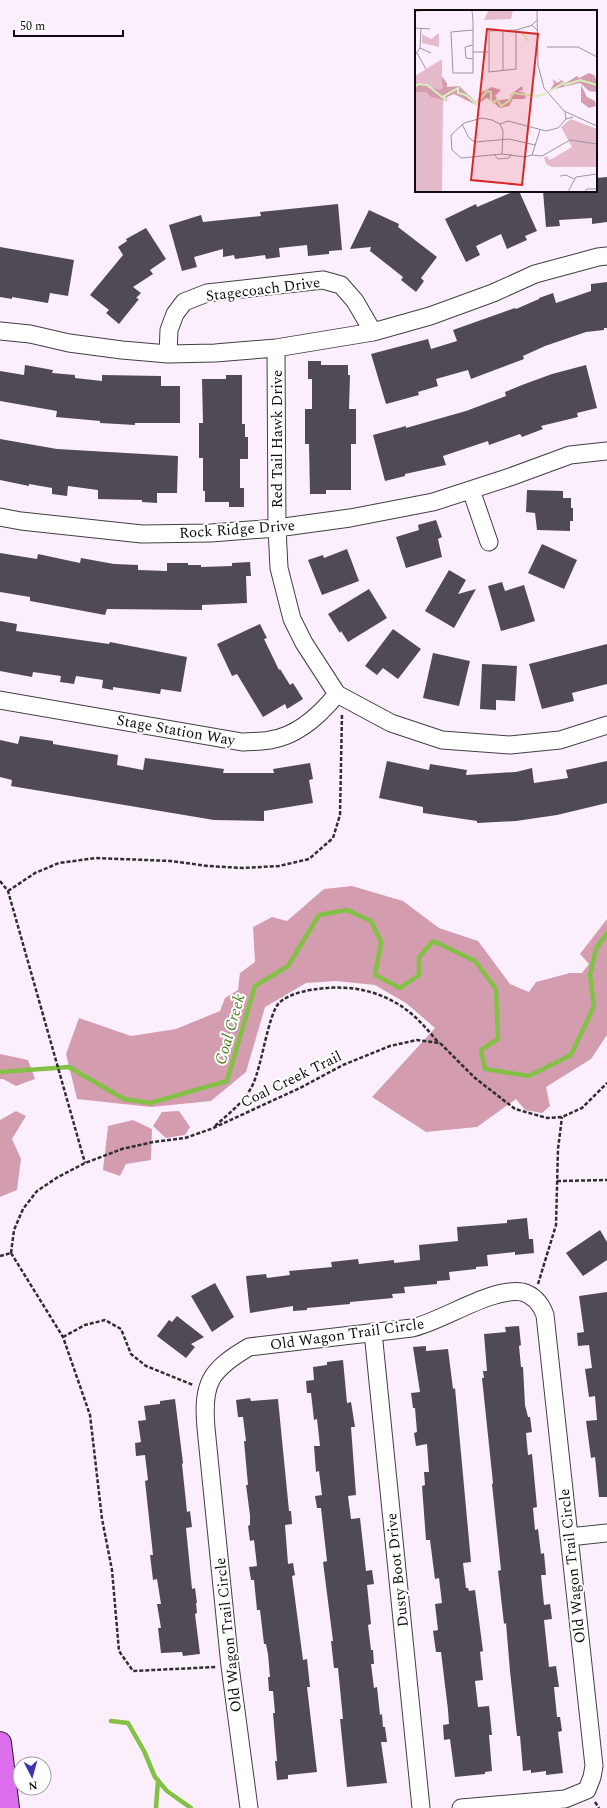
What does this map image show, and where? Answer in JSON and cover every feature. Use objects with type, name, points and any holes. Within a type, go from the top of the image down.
[{"type":"main road","points":[[0,1743],[8,1808]]},
{"type":"street","points":[[0,332],[30,334],[69,343],[122,350],[168,354],[215,353],[276,348],[373,332],[437,314],[493,293],[534,274],[607,256]]},
{"type":"street","name":"Stagecoach Drive","points":[[168,354],[169,330],[174,314],[184,302],[206,292],[323,280],[341,285],[355,301],[373,332]]},
{"type":"street","name":"Red Tail Hawk Drive","points":[[276,348],[277,528],[280,568],[292,619],[304,643],[338,694],[391,723],[442,740],[510,745],[560,740],[607,725]]},
{"type":"street","name":"Rock Ridge Drive","points":[[0,517],[21,521],[142,534],[210,533],[277,528],[350,518],[426,503],[471,490],[570,455],[607,451]]},
{"type":"street","points":[[471,490],[489,542]]},
{"type":"street","name":"Stage Station Way","points":[[0,700],[242,742],[270,740],[292,733],[315,717],[338,694]]},
{"type":"street","name":"Old Wagon Trail Circle","points":[[249,1808],[230,1666],[204,1410],[206,1391],[216,1370],[232,1356],[248,1347],[426,1324],[477,1301],[504,1294],[522,1292],[534,1298],[541,1305],[545,1315],[594,1766],[592,1777],[586,1790],[565,1799],[461,1808]]},
{"type":"street","name":"Dusty Boot Drive","points":[[373,1332],[421,1808]]},
{"type":"street","points":[[569,1537],[607,1533]]},
{"type":"path","points":[[8,891],[35,873],[59,863],[96,858],[171,861],[208,866],[243,868],[279,866],[308,858],[333,838],[340,815],[342,713],[338,694]]},
{"type":"path","points":[[0,881],[8,891],[85,1163]]},
{"type":"path","points":[[212,1129],[244,1100],[253,1085],[260,1067],[272,1015],[279,1003],[302,991],[335,987],[376,992],[396,1002],[414,1016],[475,1078],[515,1109],[547,1118],[562,1117],[582,1108],[607,1083]]},
{"type":"path","name":"Coal Creek Trail","points":[[11,1253],[14,1230],[23,1209],[37,1191],[58,1177],[85,1163],[122,1149],[153,1142],[185,1138],[212,1129],[343,1066],[390,1046],[416,1040],[440,1043]]},
{"type":"path","points":[[534,1298],[556,1225],[558,1149],[562,1117]]},
{"type":"path","points":[[557,1181],[607,1180]]},
{"type":"path","points":[[0,1256],[11,1253],[63,1337],[90,1415],[102,1519],[112,1570],[119,1652],[133,1671],[230,1666]]},
{"type":"path","points":[[63,1337],[85,1325],[105,1320],[121,1329],[131,1354],[146,1366],[206,1391]]},
{"type":"shaded area","points":[[352,886],[403,901],[439,928],[478,941],[510,984],[529,992],[536,982],[570,973],[582,973],[589,964],[580,954],[607,919],[607,1035],[591,1059],[546,1087],[550,1106],[542,1113],[525,1110],[516,1099],[477,1127],[426,1132],[372,1097],[435,1028],[406,1003],[375,985],[336,981],[306,983],[265,1007],[246,1072],[211,1101],[151,1107],[77,1099],[66,1054],[79,1018],[131,1036],[176,1029],[220,1011],[225,998],[238,990],[240,973],[255,962],[253,927],[272,917],[287,921],[324,889]]},
{"type":"shaded area","points":[[0,1054],[28,1060],[35,1079],[16,1086],[3,1079],[0,1079]]},
{"type":"shaded area","points":[[16,1111],[26,1116],[12,1139],[21,1159],[17,1190],[0,1197],[0,1120]]},
{"type":"shaded area","points":[[179,1111],[190,1127],[185,1135],[166,1138],[153,1126],[162,1112]]},
{"type":"shaded area","points":[[133,1120],[152,1129],[151,1160],[126,1164],[120,1176],[103,1170],[108,1126]]},
{"type":"building","points":[[607,177],[607,222],[592,224],[592,218],[559,220],[560,226],[546,227],[543,192],[597,192],[597,178]]},
{"type":"building","points":[[513,192],[519,192],[537,231],[525,236],[527,240],[507,249],[501,234],[476,246],[480,255],[466,262],[445,219],[476,204],[477,207]]},
{"type":"building","points":[[338,204],[342,250],[329,251],[329,254],[308,256],[307,245],[279,248],[280,257],[266,259],[265,255],[235,259],[234,255],[223,257],[223,249],[194,257],[197,267],[182,271],[169,225],[201,215],[203,222],[261,216],[260,212]]},
{"type":"building","points":[[369,210],[399,224],[398,227],[437,257],[421,278],[424,281],[416,292],[401,280],[403,277],[370,251],[371,247],[350,249]]},
{"type":"building","points":[[146,228],[166,259],[150,270],[153,274],[133,287],[141,293],[136,298],[139,299],[119,324],[106,313],[109,310],[90,295],[123,255],[118,247],[127,241],[126,239]]},
{"type":"building","points":[[0,247],[74,260],[68,296],[50,293],[48,303],[12,297],[12,299],[0,297]]},
{"type":"building","points":[[607,282],[607,328],[604,328],[604,330],[586,332],[545,346],[523,356],[524,359],[471,379],[468,370],[436,379],[438,386],[418,392],[419,395],[386,404],[371,354],[428,339],[431,349],[457,341],[453,330],[515,308],[516,309],[553,293],[556,303],[591,291],[591,284]]},
{"type":"building","points":[[308,361],[321,361],[321,365],[348,365],[348,375],[350,375],[349,409],[356,409],[356,444],[351,444],[351,490],[326,490],[326,494],[310,494],[309,444],[305,444],[305,409],[312,409],[312,379],[308,379]]},
{"type":"building","points":[[25,365],[53,370],[52,373],[75,375],[75,378],[102,381],[102,375],[161,376],[161,386],[180,386],[180,423],[135,423],[135,425],[100,423],[100,421],[56,417],[57,411],[0,401],[0,371],[24,375]]},
{"type":"building","points":[[586,365],[597,408],[577,413],[578,417],[541,426],[543,429],[522,437],[520,434],[489,445],[488,441],[443,456],[446,465],[405,474],[405,476],[385,481],[373,435],[406,426],[406,428],[466,411],[506,396],[505,392],[522,385],[552,374]]},
{"type":"building","points":[[226,375],[242,375],[242,424],[245,424],[245,437],[248,437],[248,459],[240,459],[240,488],[244,488],[244,507],[229,507],[229,502],[205,502],[205,491],[203,491],[203,458],[199,458],[199,423],[203,423],[202,379],[226,379]]},
{"type":"building","points":[[0,439],[57,449],[178,456],[177,493],[157,493],[157,503],[142,502],[142,500],[98,499],[98,490],[68,486],[67,496],[52,494],[52,488],[29,484],[29,486],[0,480]]},
{"type":"building","points":[[527,490],[563,491],[563,498],[571,498],[573,521],[570,521],[570,531],[537,530],[535,513],[526,512]]},
{"type":"building","points":[[436,520],[442,537],[438,539],[442,557],[406,568],[396,537],[419,530],[418,525]]},
{"type":"building","points":[[542,544],[577,560],[564,589],[528,573]]},
{"type":"building","points":[[347,549],[359,581],[322,595],[308,560],[323,555],[324,558]]},
{"type":"building","points":[[0,553],[37,559],[38,554],[80,563],[81,558],[114,564],[138,565],[138,570],[167,571],[167,563],[188,563],[188,565],[201,565],[201,567],[232,566],[232,563],[250,562],[251,576],[246,576],[247,603],[202,605],[202,610],[107,609],[105,615],[30,601],[30,597],[0,592]]},
{"type":"building","points":[[449,570],[466,580],[458,594],[476,589],[454,628],[425,611]]},
{"type":"building","points":[[502,582],[505,591],[524,585],[535,621],[501,631],[488,586]]},
{"type":"building","points":[[369,589],[387,618],[348,642],[341,631],[340,633],[328,614]]},
{"type":"building","points":[[0,621],[17,624],[16,631],[109,644],[110,642],[187,657],[181,692],[161,689],[160,694],[113,687],[113,690],[102,688],[103,680],[76,676],[74,684],[60,682],[61,676],[33,672],[32,677],[0,671]]},
{"type":"building","points":[[260,624],[267,638],[264,639],[279,670],[280,669],[290,685],[293,683],[303,699],[287,709],[285,704],[263,717],[237,674],[232,676],[217,644]]},
{"type":"building","points":[[393,629],[421,649],[398,679],[383,668],[377,675],[365,666]]},
{"type":"building","points":[[607,644],[607,684],[572,693],[574,701],[542,709],[529,664]]},
{"type":"building","points":[[433,653],[470,661],[459,706],[423,698]]},
{"type":"building","points":[[482,664],[517,666],[515,701],[496,700],[496,710],[480,709]]},
{"type":"building","points":[[20,736],[53,741],[53,744],[118,755],[117,765],[143,770],[145,758],[224,769],[223,773],[274,773],[273,769],[310,763],[313,779],[309,780],[313,803],[264,811],[264,821],[214,820],[11,786],[12,780],[0,777],[0,740],[18,744]]},
{"type":"building","points":[[387,761],[429,770],[430,764],[467,770],[466,775],[516,772],[532,768],[534,783],[568,778],[566,770],[607,761],[607,803],[557,815],[516,821],[477,823],[477,821],[423,813],[423,807],[379,798]]},
{"type":"building","points":[[527,1218],[529,1239],[533,1239],[534,1253],[515,1255],[515,1252],[487,1255],[488,1266],[449,1272],[450,1280],[437,1281],[437,1284],[404,1287],[405,1293],[392,1294],[393,1298],[307,1308],[307,1310],[293,1311],[293,1306],[250,1313],[246,1276],[266,1274],[267,1278],[290,1275],[289,1271],[332,1267],[331,1262],[358,1259],[359,1264],[394,1260],[394,1263],[420,1260],[419,1245],[458,1241],[457,1227],[507,1223],[507,1220]]},
{"type":"building","points":[[600,1230],[607,1242],[607,1260],[583,1276],[566,1253]]},
{"type":"building","points":[[215,1283],[234,1317],[212,1332],[191,1296]]},
{"type":"building","points":[[607,1292],[607,1497],[599,1497],[595,1457],[591,1458],[586,1421],[597,1420],[595,1396],[589,1397],[585,1369],[592,1368],[589,1345],[578,1346],[577,1333],[584,1332],[579,1296]]},
{"type":"building","points":[[177,1316],[204,1337],[191,1344],[195,1347],[186,1358],[157,1336],[169,1320],[172,1322]]},
{"type":"building","points":[[519,1326],[521,1345],[519,1346],[521,1367],[523,1367],[525,1405],[528,1417],[530,1417],[532,1432],[526,1433],[528,1455],[532,1454],[537,1507],[533,1508],[535,1530],[538,1529],[541,1554],[544,1553],[546,1575],[541,1575],[544,1605],[550,1604],[552,1619],[544,1620],[549,1667],[556,1666],[559,1687],[554,1687],[557,1717],[560,1717],[562,1731],[558,1732],[563,1773],[546,1775],[546,1771],[531,1773],[531,1770],[523,1771],[520,1736],[517,1736],[506,1623],[504,1624],[498,1571],[501,1570],[482,1378],[484,1378],[483,1371],[487,1371],[484,1334],[506,1332],[505,1327]]},
{"type":"building","points":[[426,1346],[426,1351],[448,1349],[453,1389],[455,1388],[471,1562],[463,1563],[466,1588],[468,1588],[469,1591],[475,1590],[483,1651],[480,1652],[483,1680],[475,1681],[478,1707],[489,1706],[492,1735],[489,1735],[492,1771],[485,1772],[485,1774],[455,1777],[450,1739],[444,1740],[443,1725],[449,1724],[448,1710],[441,1652],[436,1652],[433,1631],[438,1630],[435,1604],[442,1603],[439,1578],[435,1579],[430,1540],[426,1540],[422,1486],[425,1485],[424,1472],[429,1472],[427,1444],[416,1446],[414,1433],[417,1432],[415,1408],[413,1408],[411,1393],[420,1392],[413,1347]]},
{"type":"building","points":[[343,1360],[347,1403],[351,1402],[355,1427],[351,1427],[356,1495],[348,1496],[351,1519],[360,1518],[366,1571],[372,1570],[374,1584],[367,1585],[371,1624],[368,1625],[374,1664],[371,1664],[374,1688],[377,1687],[380,1715],[382,1714],[383,1727],[385,1727],[387,1742],[381,1742],[387,1783],[347,1787],[340,1719],[343,1719],[338,1668],[334,1668],[331,1641],[333,1641],[323,1562],[327,1561],[321,1508],[317,1508],[315,1496],[322,1495],[319,1471],[316,1472],[314,1446],[320,1446],[317,1419],[314,1420],[311,1393],[307,1393],[306,1381],[314,1380],[313,1367],[327,1365],[327,1362]]},
{"type":"building","points":[[250,1398],[251,1401],[278,1399],[289,1511],[291,1511],[292,1524],[285,1525],[288,1564],[293,1563],[295,1575],[292,1576],[303,1660],[307,1659],[310,1687],[307,1687],[317,1772],[288,1775],[288,1779],[277,1780],[273,1691],[269,1691],[268,1677],[270,1677],[268,1654],[266,1644],[264,1644],[260,1610],[257,1610],[254,1580],[251,1580],[249,1567],[257,1566],[254,1540],[250,1541],[248,1526],[250,1525],[250,1515],[246,1485],[248,1485],[244,1441],[246,1441],[243,1417],[238,1417],[236,1400]]},
{"type":"building","points":[[175,1399],[187,1512],[190,1511],[192,1527],[186,1528],[192,1589],[195,1588],[197,1603],[197,1613],[195,1614],[200,1654],[183,1656],[182,1652],[161,1653],[158,1628],[161,1628],[157,1604],[161,1604],[157,1579],[153,1580],[150,1555],[153,1555],[145,1481],[148,1480],[145,1455],[136,1456],[135,1443],[141,1442],[138,1421],[146,1420],[144,1406],[160,1404],[160,1401]]},
{"type":"waterway","name":"Coal Creek","points":[[0,1072],[69,1067],[124,1099],[150,1103],[227,1081],[255,986],[288,966],[319,915],[347,910],[371,921],[381,942],[375,975],[400,988],[419,975],[419,957],[433,941],[475,961],[496,989],[498,1039],[481,1050],[485,1069],[529,1076],[571,1055],[594,1006],[590,975],[596,949],[607,933]]},
{"type":"waterway","points":[[111,1721],[128,1723],[144,1751],[155,1777],[167,1791],[191,1808]]},
{"type":"waterway","points":[[156,1808],[158,1780]]}]
